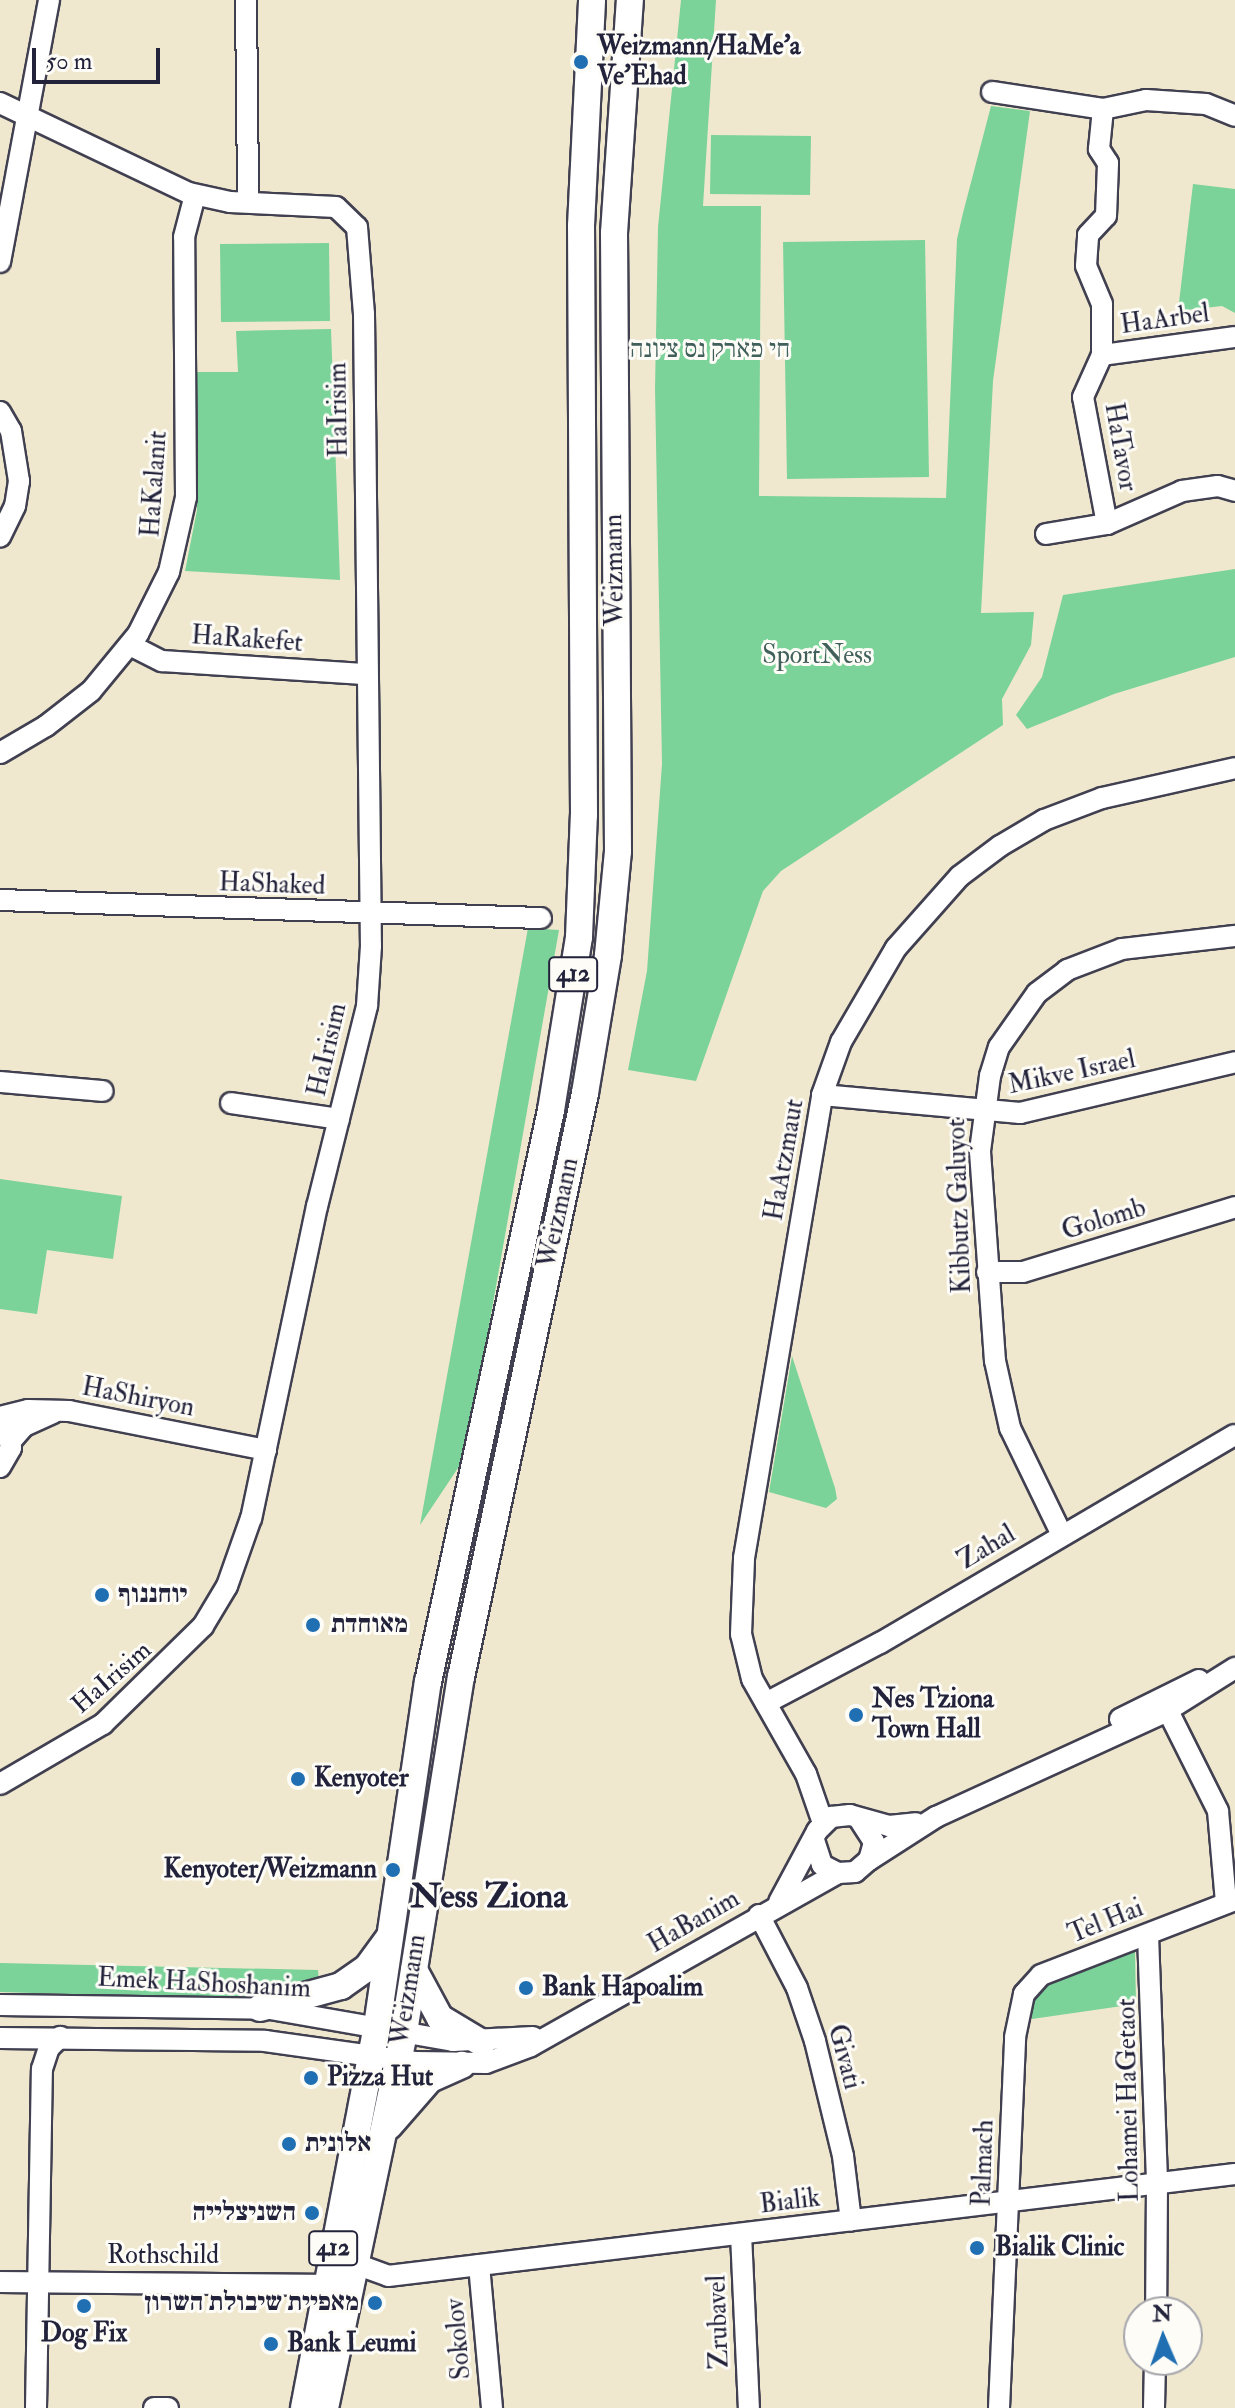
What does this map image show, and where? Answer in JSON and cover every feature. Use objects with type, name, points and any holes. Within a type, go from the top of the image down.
[{"type":"main road","name":"Weizmann","points":[[304,2408],[377,2026],[428,1682],[551,1110],[579,937],[584,815],[581,226],[592,0]]},
{"type":"main road","name":"Weizmann","points":[[325,2408],[353,2263],[404,2032],[461,1677],[585,1093],[614,905],[618,851],[614,233],[630,0]]},
{"type":"main road","points":[[260,2008],[341,1986],[367,1968],[392,1931]]},
{"type":"main road","points":[[413,1969],[440,2018],[482,2043]]},
{"type":"main road","points":[[381,2140],[421,2087],[462,2065]]},
{"type":"street","points":[[0,262],[49,0]]},
{"type":"street","points":[[0,103],[195,195],[248,202],[246,0]]},
{"type":"street","points":[[992,92],[1103,109],[1146,100],[1206,104],[1235,116]]},
{"type":"street","name":"HaTavor","points":[[1103,109],[1099,149],[1108,163],[1106,216],[1088,235],[1086,266],[1102,304],[1102,355],[1083,397],[1107,524]]},
{"type":"street","name":"HaKalanit","points":[[0,753],[70,709],[130,645],[162,591],[183,523],[184,237],[195,195]]},
{"type":"street","name":"HaIrisim","points":[[0,1784],[103,1724],[203,1626],[238,1562],[367,1006],[364,314],[357,227],[344,211],[248,202]]},
{"type":"street","name":"HaArbel","points":[[1102,355],[1235,337]]},
{"type":"street","points":[[0,412],[11,431],[19,481],[15,506],[0,537]]},
{"type":"street","points":[[1046,534],[1107,524],[1182,491],[1218,486],[1235,491]]},
{"type":"street","name":"HaRakefet","points":[[130,645],[162,661],[364,674]]},
{"type":"street","name":"HaAtzmaut","points":[[834,1824],[744,1658],[744,1558],[822,1095],[869,986],[960,876],[1044,820],[1138,788],[1235,768]]},
{"type":"street","name":"HaShaked","points":[[0,900],[369,915],[541,918]]},
{"type":"street","name":"Kibbutz Galuyot","points":[[1061,1533],[1010,1428],[995,1361],[987,1272],[982,1113],[999,1047],[1037,993],[1067,970],[1122,949],[1235,936]]},
{"type":"street","name":"Mikve Israel","points":[[822,1095],[982,1113],[1057,1107],[1235,1062]]},
{"type":"street","points":[[0,1082],[103,1091]]},
{"type":"street","points":[[231,1103],[339,1119]]},
{"type":"street","name":"Golomb","points":[[987,1272],[1023,1272],[1235,1207]]},
{"type":"street","name":"HaShiryon","points":[[0,1418],[28,1410],[69,1411],[266,1450]]},
{"type":"street","points":[[0,1467],[11,1441],[37,1419],[69,1411]]},
{"type":"street","points":[[0,1418],[11,1441]]},
{"type":"street","name":"Zahal","points":[[766,1703],[880,1643],[1061,1533],[1235,1435]]},
{"type":"street","points":[[834,1824],[817,1858],[838,1873],[855,1872],[936,1817],[1074,1750],[1168,1711],[1235,1667]]},
{"type":"street","points":[[1074,1750],[1128,1714],[1235,1667]]},
{"type":"street","points":[[1168,1711],[1218,1811],[1230,1901]]},
{"type":"street","points":[[834,1824],[889,1826],[936,1817]]},
{"type":"street","points":[[834,1824],[872,1833],[869,1860]]},
{"type":"street","name":"HaBanim","points":[[768,1910],[834,1824]]},
{"type":"street","name":"HaBanim","points":[[398,2060],[462,2065],[506,2058],[838,1873]]},
{"type":"street","name":"Tel Hai","points":[[1017,2016],[1024,1994],[1041,1975],[1230,1901]]},
{"type":"street","name":"Givati","points":[[768,1910],[815,2041],[843,2156],[851,2221]]},
{"type":"street","name":"Lohamei HaGetaot","points":[[1148,1935],[1157,2184],[1156,2296]]},
{"type":"street","name":"Emek HaShoshanim","points":[[0,2005],[260,2008],[404,2032]]},
{"type":"street","name":"Palmach","points":[[999,2408],[1017,2016]]},
{"type":"street","name":"HaBanim","points":[[404,2032],[482,2043],[553,2032]]},
{"type":"street","points":[[36,2408],[42,2069],[60,2037]]},
{"type":"street","name":"Emek HaShoshanim","points":[[0,2038],[265,2041],[398,2060]]},
{"type":"street","name":"Bialik","points":[[353,2263],[388,2276],[1235,2174]]},
{"type":"street","name":"Zrubavel","points":[[741,2234],[749,2408]]},
{"type":"street","name":"Sokolov","points":[[479,2265],[492,2408]]},
{"type":"street","name":"Rothschild","points":[[0,2282],[326,2285]]},
{"type":"street","points":[[1154,2408],[1155,2376]]},
{"type":"street","points":[[154,2408],[168,2408]]},
{"type":"green space","name":"SportNess","points":[[681,0],[716,0],[703,206],[761,206],[759,496],[946,498],[957,239],[991,106],[1030,111],[993,381],[981,613],[1034,612],[1031,645],[1002,699],[1003,725],[781,871],[763,891],[696,1081],[628,1070],[647,971],[662,764],[655,389],[658,227]]},
{"type":"green space","points":[[711,135],[811,136],[810,195],[710,194]]},
{"type":"green space","points":[[1193,184],[1235,189],[1235,313],[1222,306],[1178,311]]},
{"type":"green space","points":[[925,240],[929,477],[787,479],[783,242]]},
{"type":"green space","points":[[329,243],[330,321],[221,322],[220,244]]},
{"type":"green space","points":[[331,329],[340,580],[185,571],[197,510],[196,372],[238,372],[236,331]]},
{"type":"green space","points":[[1235,569],[1235,657],[1114,694],[1027,729],[1016,715],[1042,677],[1063,595]]},
{"type":"green space","points":[[528,928],[559,930],[466,1456],[420,1525]]},
{"type":"green space","points":[[0,1179],[122,1196],[113,1259],[47,1250],[37,1314],[0,1309]]},
{"type":"green space","points":[[792,1356],[835,1488],[837,1499],[826,1508],[769,1492]]},
{"type":"green space","points":[[1135,1951],[1136,2004],[1032,2019],[1032,1988]]},
{"type":"green space","points":[[0,1963],[318,1970],[319,1983],[274,1998],[0,1992]]},
{"type":"place","name":"Weizmann/HaMe'a Ve'Ehad","points":[[581,62]]},
{"type":"place","name":"יוחננוף","points":[[102,1595]]},
{"type":"place","name":"מאוחדת","points":[[313,1625]]},
{"type":"place","name":"Nes Tziona Town Hall","points":[[856,1715]]},
{"type":"place","name":"Kenyoter","points":[[298,1779]]},
{"type":"place","name":"Kenyoter/Weizmann","points":[[393,1870]]},
{"type":"place","name":"Bank Hapoalim","points":[[526,1988]]},
{"type":"place","name":"Pizza Hut","points":[[311,2078]]},
{"type":"place","name":"אלונית","points":[[289,2144]]},
{"type":"place","name":"השניצלייה","points":[[312,2213]]},
{"type":"place","name":"Bialik Clinic","points":[[977,2248]]},
{"type":"place","name":"מאפיית שיבולת השרון","points":[[375,2303]]},
{"type":"place","name":"Dog Fix","points":[[84,2306]]},
{"type":"place","name":"Bank Leumi","points":[[271,2344]]},
{"type":"district","name":"Ness Ziona","points":[[489,1897]]},
{"type":"park label","name":"חי פארק נס ציונה","points":[[710,350]]}]
